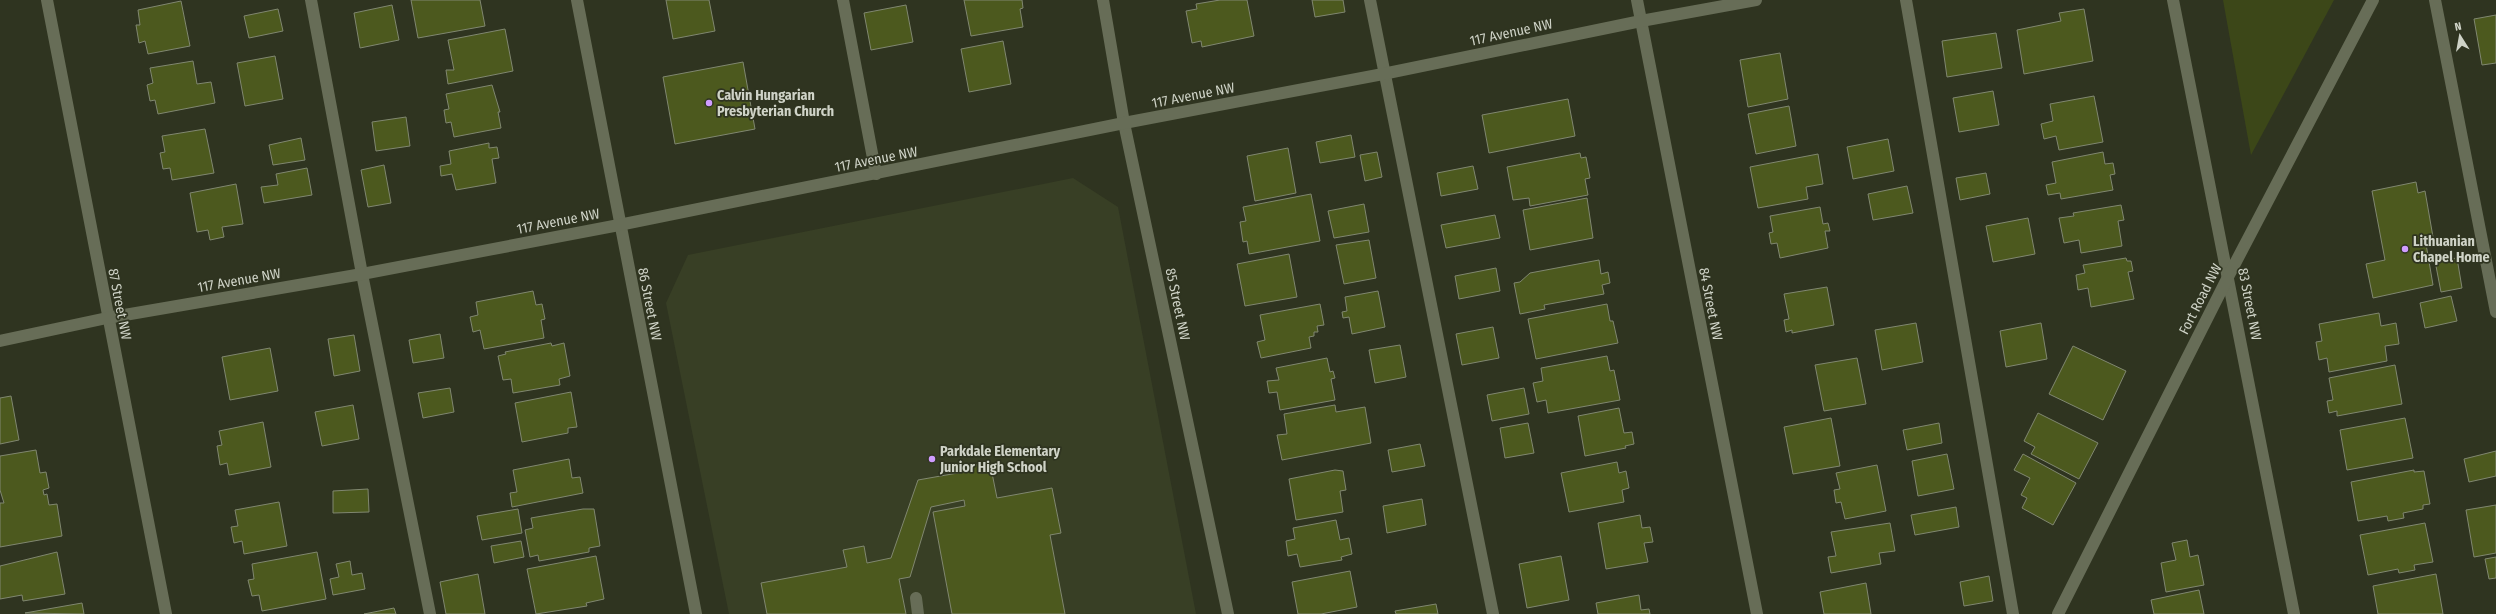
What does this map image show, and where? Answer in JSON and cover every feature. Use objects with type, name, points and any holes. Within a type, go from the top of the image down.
[{"type":"street","name":"87 Street NW","points":[[47,0],[107,318],[166,614]]},
{"type":"street","points":[[311,0],[362,274],[430,614]]},
{"type":"street","name":"86 Street NW","points":[[577,0],[619,225],[696,614]]},
{"type":"street","points":[[843,0],[876,174]]},
{"type":"street","name":"85 Street NW","points":[[1103,0],[1124,123],[1228,614]]},
{"type":"street","points":[[1370,0],[1383,74],[1493,614]]},
{"type":"street","name":"84 Street NW","points":[[1637,0],[1757,614]]},
{"type":"street","name":"117 Avenue NW","points":[[0,341],[107,318],[362,274],[619,225],[1124,123],[1383,74],[1640,21],[1756,0]]},
{"type":"street","points":[[1906,0],[2014,614]]},
{"type":"street","name":"83 Street NW","points":[[2173,0],[2229,275],[2294,614]]},
{"type":"street","name":"Fort Road NW","points":[[2058,614],[2229,275],[2373,0]]},
{"type":"street","points":[[2435,0],[2496,312]]},
{"type":"street","points":[[916,598],[918,614]]},
{"type":"shaded area","name":"Parkdale Elementary Junior High School","points":[[1073,178],[1118,207],[1196,614],[729,614],[666,303],[688,255]]},
{"type":"green space","points":[[2223,0],[2334,0],[2251,155]]},
{"type":"building","points":[[411,0],[480,0],[485,26],[418,38]]},
{"type":"building","points":[[666,0],[709,0],[715,31],[673,39]]},
{"type":"building","points":[[964,0],[1022,0],[1023,8],[1020,9],[1023,27],[971,36]]},
{"type":"building","points":[[1220,0],[1247,0],[1254,36],[1202,47],[1201,41],[1192,43],[1186,11],[1197,9],[1196,4]]},
{"type":"building","points":[[1312,0],[1343,0],[1345,12],[1315,17]]},
{"type":"building","points":[[181,1],[190,46],[148,54],[145,41],[139,43],[136,25],[140,25],[138,10]]},
{"type":"building","points":[[392,5],[399,40],[360,48],[354,13]]},
{"type":"building","points":[[906,5],[913,42],[871,50],[864,13]]},
{"type":"building","points":[[278,9],[283,31],[249,38],[244,16]]},
{"type":"building","points":[[2084,9],[2093,61],[2024,74],[2017,30],[2061,21],[2059,13]]},
{"type":"building","points":[[2496,15],[2496,63],[2482,65],[2474,19]]},
{"type":"building","points":[[505,29],[513,71],[448,84],[446,70],[454,70],[448,40]]},
{"type":"building","points":[[1996,33],[2002,68],[1947,77],[1942,41]]},
{"type":"building","points":[[1003,41],[1011,84],[969,92],[961,49]]},
{"type":"building","points":[[1780,53],[1788,99],[1748,107],[1740,60]]},
{"type":"building","points":[[275,56],[283,99],[245,106],[237,63]]},
{"type":"building","points":[[193,61],[197,84],[211,82],[215,103],[158,114],[155,100],[150,101],[147,85],[153,83],[150,68]]},
{"type":"building","name":"Calvin Hungarian Presbyterian Church","points":[[743,62],[755,129],[675,144],[663,77]]},
{"type":"building","points":[[492,85],[500,112],[498,112],[501,128],[454,137],[451,122],[446,123],[444,110],[449,109],[446,94]]},
{"type":"building","points":[[1993,91],[1999,125],[1959,132],[1953,98]]},
{"type":"building","points":[[2094,96],[2103,142],[2059,150],[2056,136],[2044,139],[2041,124],[2053,121],[2050,104]]},
{"type":"building","points":[[1568,99],[1575,136],[1489,153],[1482,115]]},
{"type":"building","points":[[1789,106],[1796,146],[1756,154],[1748,114]]},
{"type":"building","points":[[406,117],[410,146],[376,151],[372,122]]},
{"type":"building","points":[[205,129],[214,173],[172,180],[170,168],[163,169],[160,153],[165,152],[162,136]]},
{"type":"building","points":[[1351,135],[1355,157],[1320,163],[1316,142]]},
{"type":"building","points":[[301,138],[305,160],[273,165],[269,145]]},
{"type":"building","points":[[1888,139],[1894,171],[1853,179],[1847,147]]},
{"type":"building","points":[[489,143],[489,148],[497,147],[499,158],[492,159],[496,183],[456,190],[452,174],[441,176],[440,166],[451,164],[449,151]]},
{"type":"building","points":[[1288,148],[1296,193],[1255,201],[1247,156]]},
{"type":"building","points":[[1377,152],[1382,177],[1365,181],[1360,155]]},
{"type":"building","points":[[2103,152],[2105,164],[2113,163],[2115,174],[2110,175],[2113,190],[2061,199],[2060,193],[2048,195],[2046,185],[2056,183],[2052,162]]},
{"type":"building","points":[[1580,153],[1581,158],[1586,157],[1590,178],[1585,179],[1588,195],[1530,206],[1529,198],[1513,200],[1507,167]]},
{"type":"building","points":[[1818,154],[1823,184],[1806,187],[1808,199],[1758,208],[1750,167]]},
{"type":"building","points":[[384,165],[391,203],[368,207],[361,170]]},
{"type":"building","points":[[1473,166],[1478,189],[1441,196],[1437,173]]},
{"type":"building","points":[[307,168],[312,195],[264,203],[261,187],[278,185],[276,174]]},
{"type":"building","points":[[1986,173],[1990,194],[1960,200],[1956,178]]},
{"type":"building","name":"Lithuanian Chapel Home","points":[[2416,182],[2418,193],[2425,191],[2433,237],[2425,238],[2433,285],[2373,298],[2366,264],[2385,260],[2372,191]]},
{"type":"building","points":[[236,184],[243,224],[222,227],[224,237],[210,240],[208,230],[197,232],[190,193]]},
{"type":"building","points":[[1907,186],[1913,213],[1873,220],[1868,194]]},
{"type":"building","points":[[1311,194],[1320,241],[1249,254],[1247,241],[1243,242],[1240,222],[1246,221],[1243,207]]},
{"type":"building","points":[[1587,198],[1593,238],[1530,250],[1523,210]]},
{"type":"building","points":[[1364,204],[1369,232],[1334,238],[1328,211]]},
{"type":"building","points":[[2121,205],[2124,220],[2118,221],[2122,246],[2081,253],[2079,240],[2064,243],[2059,218],[2074,216],[2073,213]]},
{"type":"building","points":[[1820,207],[1823,224],[1828,223],[1830,231],[1825,231],[1828,248],[1780,258],[1777,243],[1771,244],[1769,233],[1773,232],[1770,216]]},
{"type":"building","points":[[1495,215],[1500,238],[1446,248],[1441,225]]},
{"type":"building","points":[[2028,218],[2035,254],[1993,262],[1986,226]]},
{"type":"building","points":[[1369,240],[1376,278],[1344,284],[1336,245]]},
{"type":"building","points":[[1289,254],[1297,297],[1245,306],[1237,264]]},
{"type":"building","points":[[2126,258],[2127,261],[2131,261],[2133,271],[2128,272],[2134,299],[2091,307],[2088,288],[2078,290],[2076,275],[2085,273],[2083,265]]},
{"type":"building","points":[[2457,258],[2462,288],[2441,292],[2435,261]]},
{"type":"building","points":[[1599,260],[1601,274],[1608,272],[1610,283],[1602,285],[1604,294],[1544,305],[1545,309],[1520,314],[1514,283],[1520,282],[1530,273]]},
{"type":"building","points":[[1496,268],[1500,291],[1459,299],[1455,276]]},
{"type":"building","points":[[1827,287],[1834,325],[1792,333],[1792,330],[1786,332],[1784,320],[1789,319],[1784,294]]},
{"type":"building","points":[[533,291],[536,305],[542,304],[545,319],[541,320],[544,338],[484,349],[480,330],[473,332],[470,317],[478,315],[476,302]]},
{"type":"building","points":[[1378,291],[1385,327],[1352,334],[1349,317],[1343,318],[1342,312],[1347,311],[1345,297]]},
{"type":"building","points":[[2451,296],[2457,321],[2425,328],[2420,303]]},
{"type":"building","points":[[1320,304],[1324,325],[1317,326],[1318,332],[1314,332],[1314,336],[1309,337],[1311,348],[1261,358],[1257,342],[1265,340],[1260,315]]},
{"type":"building","points":[[1607,304],[1610,321],[1613,321],[1618,343],[1536,359],[1528,319]]},
{"type":"building","points":[[2379,313],[2381,326],[2396,323],[2399,344],[2385,346],[2387,361],[2329,372],[2327,358],[2319,360],[2316,342],[2322,341],[2319,324]]},
{"type":"building","points":[[1916,323],[1923,362],[1882,370],[1875,330]]},
{"type":"building","points":[[2041,323],[2047,359],[2006,367],[2000,331]]},
{"type":"building","points":[[1493,327],[1499,358],[1462,365],[1456,334]]},
{"type":"building","points":[[440,334],[444,358],[413,363],[409,340]]},
{"type":"building","points":[[354,335],[360,371],[334,376],[328,339]]},
{"type":"building","points":[[551,343],[552,346],[564,343],[570,376],[559,379],[560,385],[513,393],[511,379],[503,380],[498,356],[506,354],[505,352]]},
{"type":"building","points":[[1400,345],[1406,377],[1375,383],[1369,350]]},
{"type":"building","points":[[2073,346],[2126,371],[2103,420],[2049,394]]},
{"type":"building","points":[[270,348],[278,391],[230,400],[222,357]]},
{"type":"building","points":[[1607,356],[1610,371],[1614,370],[1620,400],[1548,413],[1546,400],[1537,402],[1533,383],[1543,381],[1541,368]]},
{"type":"building","points":[[1327,358],[1330,372],[1333,371],[1335,378],[1331,379],[1335,400],[1280,410],[1277,392],[1269,393],[1267,381],[1279,380],[1276,368]]},
{"type":"building","points":[[1857,358],[1866,404],[1824,411],[1815,365]]},
{"type":"building","points":[[2395,365],[2402,404],[2337,416],[2337,411],[2329,413],[2327,401],[2333,400],[2329,378]]},
{"type":"building","points":[[450,388],[454,412],[423,418],[418,393]]},
{"type":"building","points":[[1524,388],[1529,414],[1492,421],[1487,395]]},
{"type":"building","points":[[571,392],[577,427],[568,428],[568,433],[522,442],[515,403]]},
{"type":"building","points":[[11,396],[19,440],[0,444],[0,398]]},
{"type":"building","points":[[353,405],[359,439],[322,446],[315,412]]},
{"type":"building","points":[[1335,405],[1336,412],[1365,407],[1371,443],[1282,460],[1277,435],[1287,434],[1284,414]]},
{"type":"building","points":[[1619,408],[1624,433],[1632,432],[1634,444],[1625,446],[1626,448],[1585,456],[1578,416]]},
{"type":"building","points":[[2038,413],[2098,443],[2079,479],[2031,454],[2035,447],[2024,441]]},
{"type":"building","points":[[1831,418],[1840,466],[1793,474],[1784,427]]},
{"type":"building","points":[[2405,418],[2413,458],[2347,470],[2340,430]]},
{"type":"building","points":[[263,422],[271,467],[229,475],[227,463],[220,465],[217,446],[222,445],[219,431]]},
{"type":"building","points":[[1528,423],[1534,453],[1505,458],[1500,428]]},
{"type":"building","points":[[1939,423],[1942,443],[1907,450],[1903,430]]},
{"type":"building","points":[[1420,444],[1425,466],[1392,472],[1388,450]]},
{"type":"building","points":[[36,450],[40,473],[46,472],[49,488],[43,490],[44,495],[47,494],[49,505],[57,504],[62,536],[0,547],[0,503],[4,503],[0,490],[0,456]]},
{"type":"building","points":[[2496,451],[2496,476],[2469,482],[2464,459]]},
{"type":"building","points":[[1947,454],[1954,489],[1918,496],[1912,461]]},
{"type":"building","points":[[2023,454],[2076,483],[2053,525],[2022,508],[2027,498],[2021,495],[2030,478],[2014,470]]},
{"type":"building","points":[[569,459],[572,478],[580,477],[583,493],[512,507],[510,493],[517,492],[513,470]]},
{"type":"building","points":[[1617,462],[1619,473],[1626,471],[1629,488],[1622,490],[1624,502],[1569,512],[1561,473]]},
{"type":"building","points":[[990,463],[997,498],[1052,488],[1061,533],[1050,535],[1065,614],[952,614],[933,512],[965,506],[964,500],[931,507],[910,577],[899,579],[906,614],[767,614],[761,583],[847,567],[843,550],[864,546],[867,563],[891,558],[918,480],[969,471],[968,466]]},
{"type":"building","points":[[1877,465],[1886,511],[1845,519],[1841,502],[1836,503],[1834,490],[1840,489],[1836,473]]},
{"type":"building","points":[[1335,470],[1343,471],[1346,490],[1340,491],[1343,512],[1296,520],[1289,479]]},
{"type":"building","points":[[2414,470],[2414,472],[2424,471],[2430,504],[2423,505],[2423,509],[2403,513],[2404,518],[2388,521],[2387,516],[2358,521],[2351,482]]},
{"type":"building","points":[[368,489],[369,512],[333,513],[333,491]]},
{"type":"building","points":[[1422,499],[1426,525],[1387,533],[1383,506]]},
{"type":"building","points":[[279,502],[287,546],[244,554],[242,541],[234,543],[231,527],[238,526],[235,510]]},
{"type":"building","points":[[2496,505],[2496,553],[2474,557],[2466,510]]},
{"type":"building","points":[[1956,507],[1959,527],[1915,535],[1911,515]]},
{"type":"building","points":[[518,509],[522,533],[482,540],[477,516]]},
{"type":"building","points":[[583,509],[594,509],[600,546],[589,548],[589,552],[539,561],[538,555],[530,557],[525,530],[533,528],[531,518]]},
{"type":"building","points":[[1640,515],[1642,528],[1650,527],[1653,542],[1644,543],[1648,562],[1606,569],[1598,523]]},
{"type":"building","points":[[1336,520],[1340,540],[1349,538],[1352,554],[1341,557],[1342,560],[1300,567],[1297,554],[1288,556],[1286,541],[1295,539],[1293,528]]},
{"type":"building","points":[[1890,523],[1895,551],[1879,553],[1881,564],[1831,573],[1828,557],[1836,556],[1831,532]]},
{"type":"building","points":[[2425,523],[2433,562],[2414,565],[2415,570],[2399,573],[2398,569],[2368,575],[2360,535]]},
{"type":"building","points":[[2187,540],[2190,557],[2198,555],[2204,585],[2166,592],[2161,563],[2176,560],[2172,543]]},
{"type":"building","points":[[521,541],[524,557],[494,563],[491,546]]},
{"type":"building","points":[[57,552],[65,594],[23,601],[22,595],[0,599],[0,566]]},
{"type":"building","points":[[317,552],[326,599],[262,611],[259,595],[252,596],[248,580],[254,579],[252,564]]},
{"type":"building","points":[[596,556],[604,599],[586,603],[587,606],[536,614],[527,569]]},
{"type":"building","points":[[1561,556],[1569,600],[1527,608],[1519,564]]},
{"type":"building","points":[[2496,557],[2496,578],[2489,579],[2485,559]]},
{"type":"building","points":[[350,561],[352,575],[362,573],[365,589],[333,595],[330,579],[339,577],[336,564]]},
{"type":"building","points":[[1350,571],[1357,607],[1321,614],[1298,614],[1292,582]]},
{"type":"building","points":[[478,574],[485,614],[446,614],[440,582]]},
{"type":"building","points":[[2436,574],[2443,614],[2378,614],[2373,586]]},
{"type":"building","points":[[1989,576],[1993,601],[1964,606],[1960,582]]},
{"type":"building","points":[[1866,583],[1871,614],[1824,614],[1820,592]]},
{"type":"building","points":[[2199,590],[2204,614],[2154,614],[2151,600]]},
{"type":"building","points":[[1639,595],[1641,610],[1649,609],[1650,614],[1598,614],[1596,603]]},
{"type":"building","points":[[82,603],[84,614],[25,613]]},
{"type":"building","points":[[1436,604],[1438,614],[1396,614],[1395,611]]},
{"type":"building","points":[[394,608],[396,614],[364,614]]},
{"type":"place","name":"Calvin Hungarian Presbyterian Church","points":[[709,103]]},
{"type":"place","name":"Lithuanian Chapel Home","points":[[2405,249]]},
{"type":"place","name":"Parkdale Elementary Junior High School","points":[[932,459]]}]
